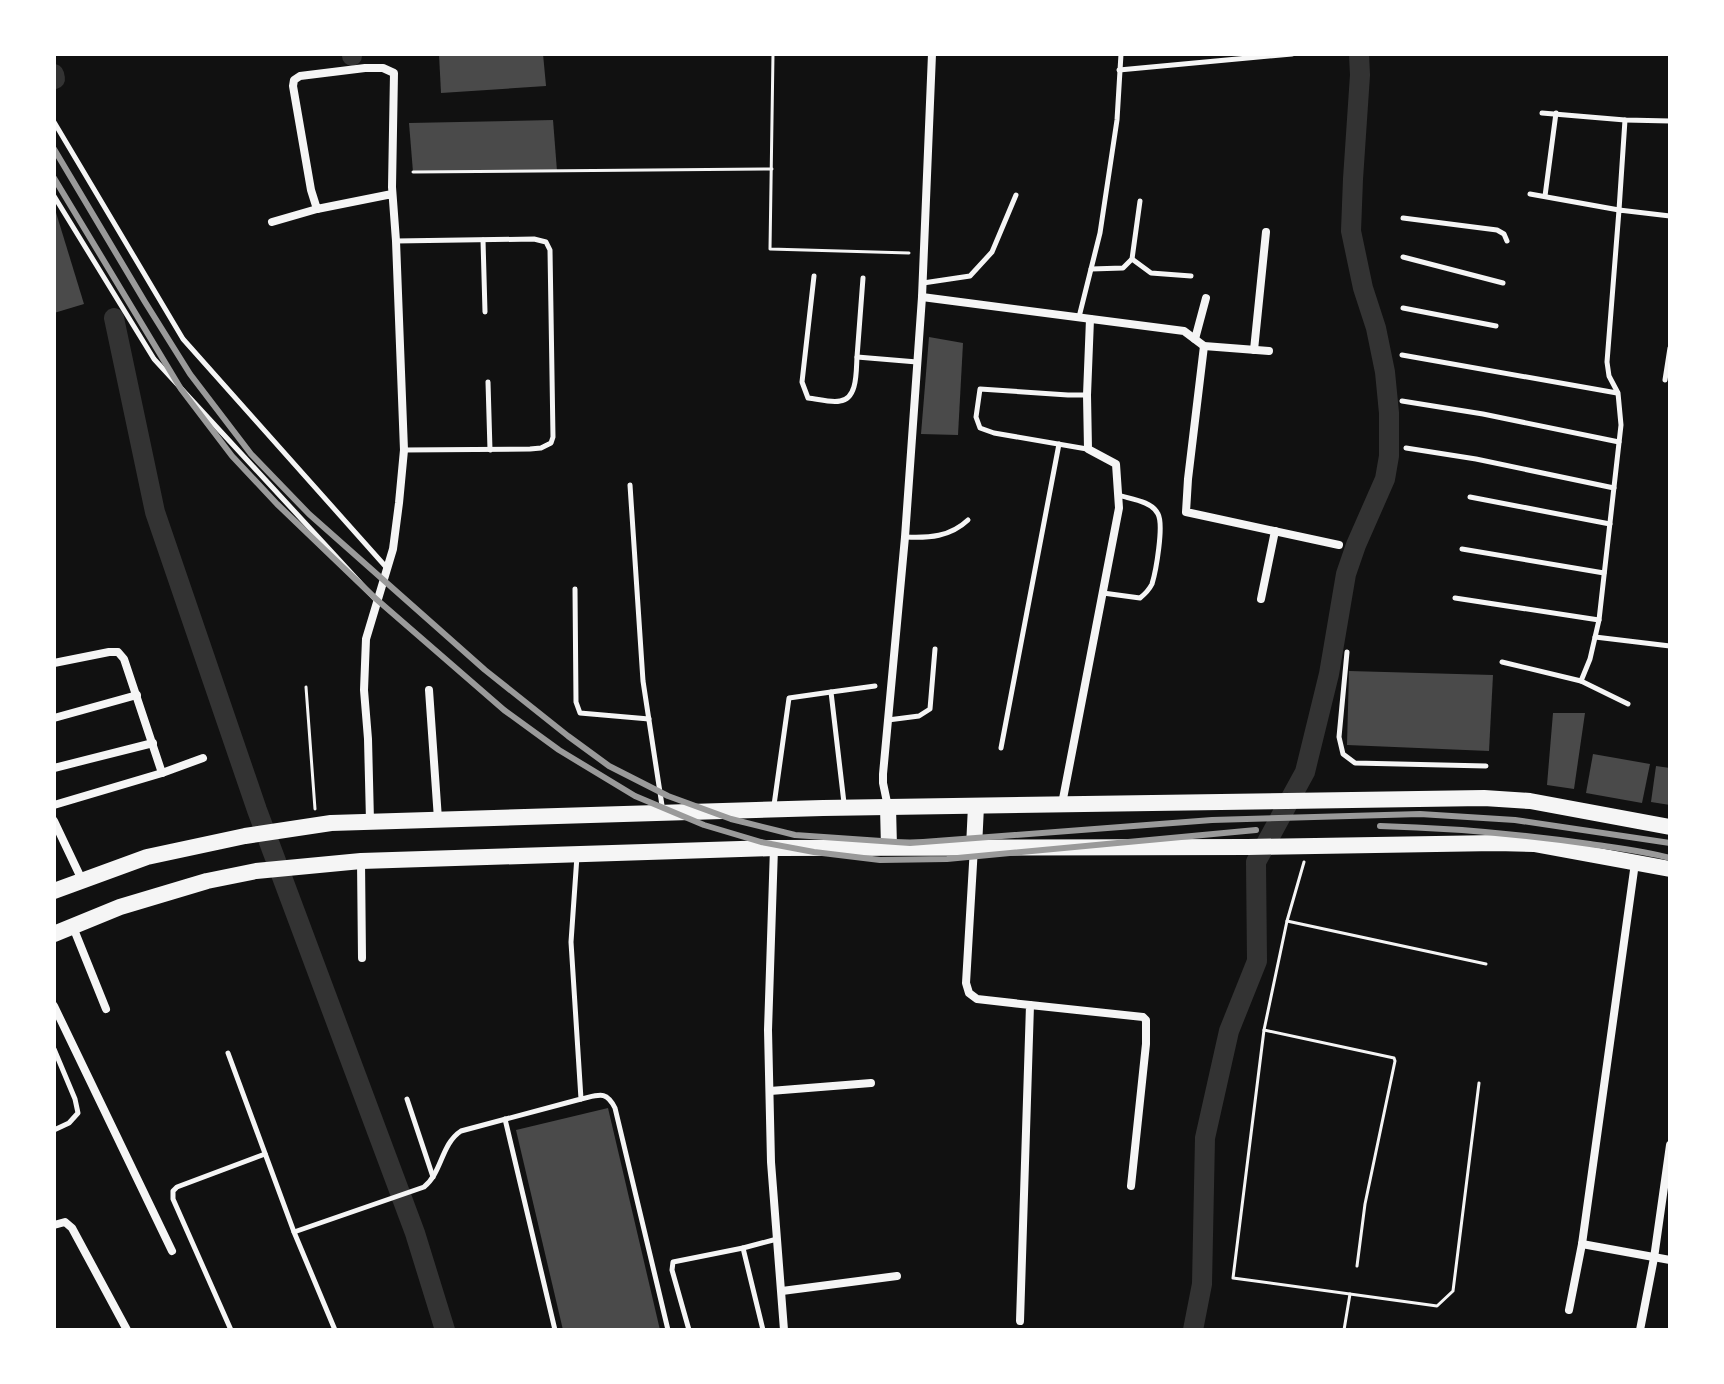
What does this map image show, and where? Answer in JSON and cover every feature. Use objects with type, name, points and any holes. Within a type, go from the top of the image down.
[{"type":"main road","points":[[54,891],[147,857],[245,836],[312,826],[370,822],[773,809],[1484,798],[1518,800],[1670,827]]},
{"type":"main road","points":[[974,847],[976,806]]},
{"type":"main road","points":[[888,807],[889,847]]},
{"type":"main road","points":[[54,934],[164,893],[256,871],[361,861],[774,848],[1534,844],[1670,869]]},
{"type":"street","points":[[888,807],[883,783],[905,537],[925,253],[931,55]]},
{"type":"street","points":[[317,209],[308,176],[294,80],[300,76],[365,68],[383,68],[394,73],[392,194],[404,450],[395,534],[366,639],[364,662],[370,822]]},
{"type":"street","points":[[272,222],[317,209],[392,194]]},
{"type":"street","points":[[1254,350],[1266,232]]},
{"type":"street","points":[[922,297],[1184,331],[1204,346],[1269,351]]},
{"type":"street","points":[[1195,339],[1206,298]]},
{"type":"street","points":[[1062,804],[1119,508],[1116,464],[1088,449],[1090,319]]},
{"type":"street","points":[[1204,346],[1186,512],[1339,545]]},
{"type":"street","points":[[1261,599],[1275,531]]},
{"type":"street","points":[[54,663],[118,652],[124,659],[162,773]]},
{"type":"street","points":[[429,690],[438,820]]},
{"type":"street","points":[[54,718],[137,695]]},
{"type":"street","points":[[54,768],[153,743]]},
{"type":"street","points":[[54,805],[203,758]]},
{"type":"street","points":[[54,821],[82,881]]},
{"type":"street","points":[[974,847],[966,983],[969,993],[977,999],[1143,1017],[1146,1020],[1131,1186]]},
{"type":"street","points":[[774,848],[768,1030],[771,1162],[784,1330]]},
{"type":"street","points":[[361,861],[362,958]]},
{"type":"street","points":[[1569,1310],[1582,1244],[1635,863]]},
{"type":"street","points":[[72,926],[106,1009]]},
{"type":"street","points":[[1020,1321],[1030,1005]]},
{"type":"street","points":[[54,1006],[172,1251]]},
{"type":"street","points":[[770,1091],[871,1083]]},
{"type":"street","points":[[1640,1330],[1670,1145]]},
{"type":"street","points":[[54,1225],[65,1222],[72,1228],[127,1330]]},
{"type":"street","points":[[1582,1244],[1670,1260]]},
{"type":"street","points":[[782,1291],[897,1276]]},
{"type":"lane","points":[[1079,317],[1100,233],[1117,120],[1121,54]]},
{"type":"lane","points":[[1203,54],[1203,62]]},
{"type":"lane","points":[[1119,70],[1292,54]]},
{"type":"lane","points":[[1542,113],[1670,121]]},
{"type":"lane","points":[[1545,196],[1556,113]]},
{"type":"lane","points":[[1581,681],[1590,659],[1599,620],[1621,425],[1618,393],[1609,376],[1607,362],[1625,120]]},
{"type":"lane","points":[[54,122],[183,339],[387,567]]},
{"type":"lane","points":[[1530,194],[1670,216]]},
{"type":"lane","points":[[923,283],[970,276],[992,252],[1016,195]]},
{"type":"lane","points":[[54,196],[154,359],[377,602]]},
{"type":"lane","points":[[1091,269],[1123,268],[1132,259],[1140,201]]},
{"type":"lane","points":[[1403,218],[1497,230],[1504,234],[1507,241]]},
{"type":"lane","points":[[483,240],[485,312]]},
{"type":"lane","points":[[396,241],[542,240],[550,250],[551,443],[541,448],[404,450]]},
{"type":"lane","points":[[1403,257],[1503,283]]},
{"type":"lane","points":[[1132,259],[1151,273],[1191,276]]},
{"type":"lane","points":[[814,276],[802,382],[808,398],[842,402],[855,387],[863,278]]},
{"type":"lane","points":[[1403,308],[1496,326]]},
{"type":"lane","points":[[1665,380],[1670,348]]},
{"type":"lane","points":[[1402,355],[1618,393]]},
{"type":"lane","points":[[857,357],[917,362]]},
{"type":"lane","points":[[488,382],[490,450]]},
{"type":"lane","points":[[1087,395],[980,389],[976,417],[980,428],[994,433],[1088,449]]},
{"type":"lane","points":[[1402,401],[1619,442]]},
{"type":"lane","points":[[1001,748],[1059,444]]},
{"type":"lane","points":[[1406,448],[1476,459],[1614,488]]},
{"type":"lane","points":[[630,485],[643,681],[663,813]]},
{"type":"lane","points":[[1102,593],[1140,598],[1153,582],[1161,527],[1158,513],[1149,505],[1118,495]]},
{"type":"lane","points":[[1470,497],[1610,524]]},
{"type":"lane","points":[[905,537],[931,538],[958,529],[968,520]]},
{"type":"lane","points":[[1462,549],[1604,573]]},
{"type":"lane","points":[[575,589],[576,702],[580,713],[649,719]]},
{"type":"lane","points":[[1455,598],[1599,620]]},
{"type":"lane","points":[[1595,637],[1670,646]]},
{"type":"lane","points":[[887,721],[919,716],[930,709],[935,649]]},
{"type":"lane","points":[[1347,652],[1339,737],[1343,754],[1355,763],[1486,766]]},
{"type":"lane","points":[[1502,662],[1581,681],[1628,704]]},
{"type":"lane","points":[[773,809],[789,698],[875,686]]},
{"type":"lane","points":[[831,692],[844,808]]},
{"type":"lane","points":[[577,855],[571,942],[581,1099]]},
{"type":"lane","points":[[54,1049],[78,1113],[69,1123],[54,1130]]},
{"type":"lane","points":[[228,1053],[294,1232],[335,1330]]},
{"type":"lane","points":[[294,1232],[424,1187],[433,1178],[456,1134],[604,1095],[610,1098],[615,1108],[668,1330]]},
{"type":"lane","points":[[407,1099],[433,1178]]},
{"type":"lane","points":[[505,1119],[555,1330]]},
{"type":"lane","points":[[231,1330],[173,1199],[173,1191],[265,1154]]},
{"type":"lane","points":[[689,1330],[672,1270],[673,1262],[777,1239]]},
{"type":"lane","points":[[743,1248],[763,1330]]},
{"type":"path","points":[[773,54],[770,249],[925,253]]},
{"type":"path","points":[[413,172],[772,169]]},
{"type":"path","points":[[306,687],[312,826]]},
{"type":"path","points":[[1309,846],[1287,921],[1264,1030],[1233,1278],[1437,1306],[1453,1291],[1479,1083]]},
{"type":"path","points":[[1287,921],[1486,964]]},
{"type":"path","points":[[1264,1030],[1394,1058],[1365,1204],[1357,1266]]},
{"type":"path","points":[[1344,1330],[1350,1293]]},
{"type":"building","points":[[439,54],[543,54],[546,86],[441,93]]},
{"type":"building","points":[[553,120],[557,171],[413,172],[409,123]]},
{"type":"building","points":[[54,206],[84,304],[54,313]]},
{"type":"building","points":[[929,337],[963,343],[958,435],[921,434]]},
{"type":"building","points":[[1349,671],[1493,675],[1489,751],[1347,745]]},
{"type":"building","points":[[1553,713],[1585,713],[1574,789],[1547,785]]},
{"type":"building","points":[[1593,754],[1650,764],[1642,803],[1586,793]]},
{"type":"building","points":[[1656,766],[1670,768],[1670,805],[1651,802]]},
{"type":"building","points":[[608,1108],[660,1330],[563,1330],[516,1130]]},
{"type":"waterway","points":[[1193,1330],[1202,1284],[1205,1138],[1229,1031],[1257,961],[1256,862],[1305,772],[1329,674],[1346,574],[1385,479],[1389,456],[1385,372],[1351,231],[1359,54]]},
{"type":"waterway","points":[[54,74],[55,79]]},
{"type":"waterway","points":[[114,318],[155,512],[257,810],[415,1233],[445,1330]]},
{"type":"railway","points":[[54,149],[190,374],[251,454],[309,514],[485,670],[609,766],[668,796],[731,819],[795,835],[910,843],[1212,820],[1420,814],[1515,820],[1670,843]]},
{"type":"railway","points":[[54,178],[181,389],[232,456],[277,504],[375,598],[504,710],[559,750],[635,796],[704,825],[761,842],[880,860],[947,859],[1256,830]]},
{"type":"railway","points":[[1380,826],[1538,837],[1670,858]]}]
